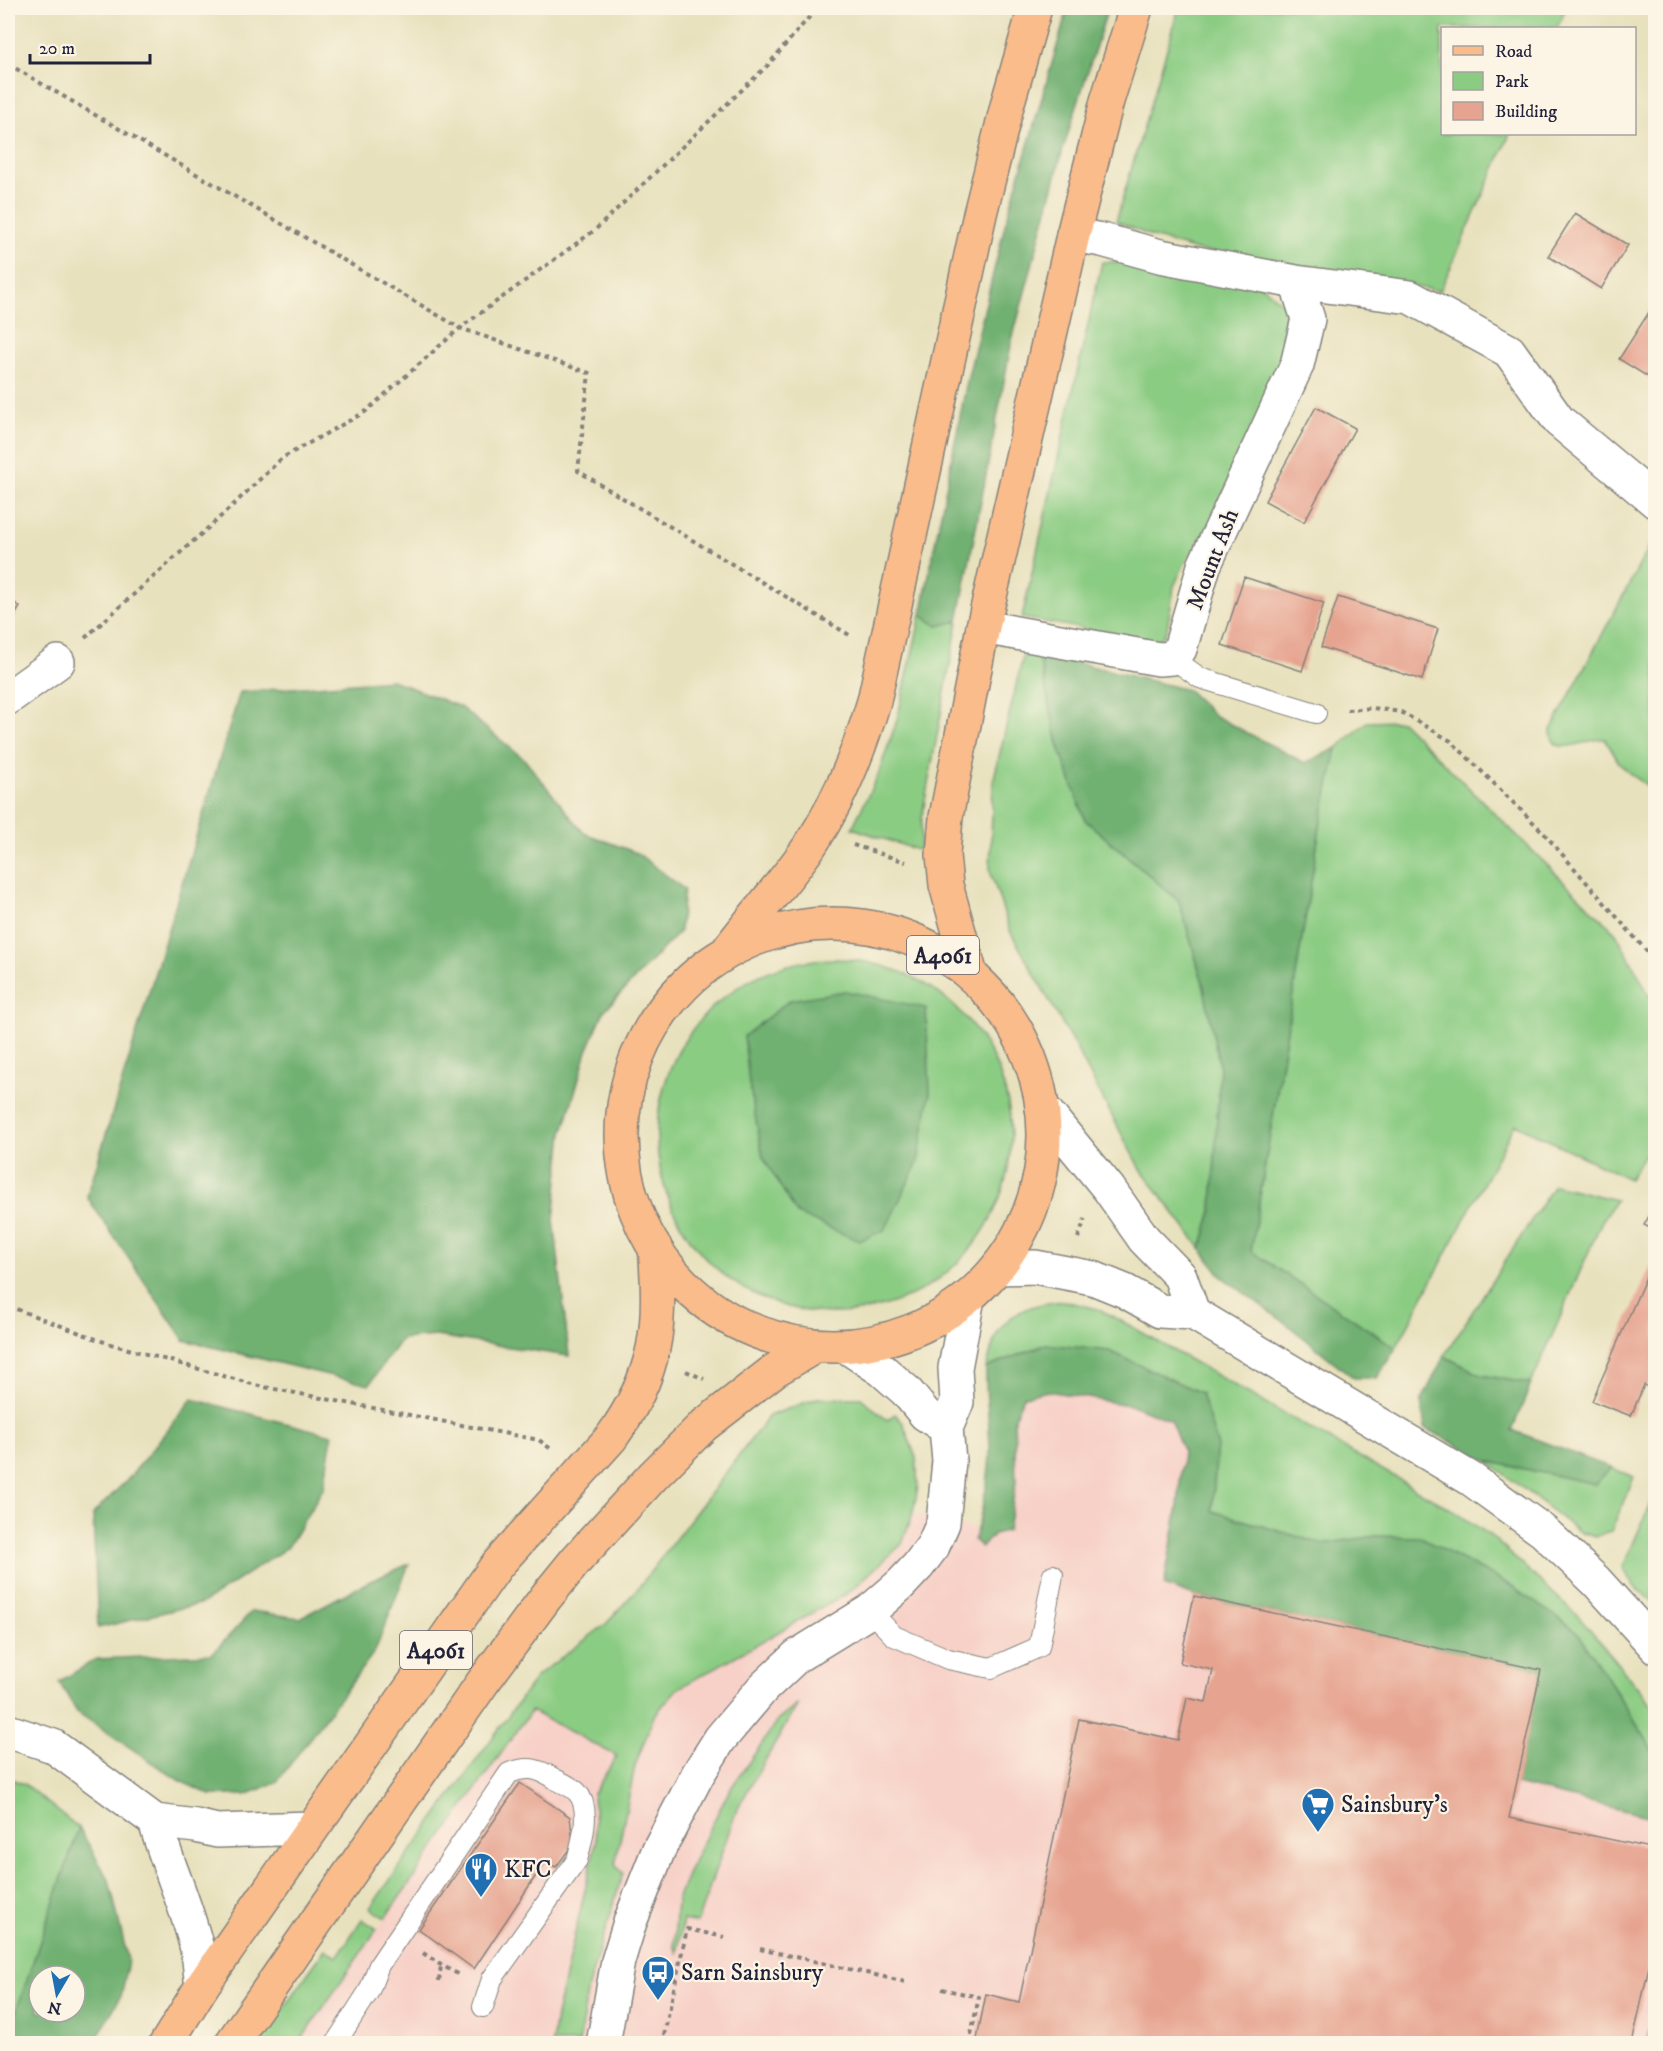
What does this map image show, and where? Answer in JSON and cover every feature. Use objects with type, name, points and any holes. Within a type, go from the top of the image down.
[{"type":"main road","name":"A4061","points":[[726,952],[810,845],[850,772],[865,733],[980,214],[1008,102],[1035,8]]},
{"type":"main road","name":"A4061","points":[[971,975],[946,885],[943,855],[946,817],[983,627],[1073,235],[1107,100],[1136,8]]},
{"type":"main road","name":"A4061","points":[[842,924],[882,930],[920,942],[955,962],[985,988],[1009,1017],[1027,1050],[1039,1086],[1042,1107],[1043,1163],[1034,1200],[1019,1236],[997,1268],[968,1298],[930,1322],[892,1337],[847,1347],[814,1347],[784,1342],[752,1329],[714,1309],[682,1281],[655,1247],[638,1214],[627,1178],[622,1141],[624,1103],[633,1067],[648,1032],[683,987],[696,974],[726,952],[763,936],[802,926],[842,924]]},
{"type":"main road","name":"A4061","points":[[166,2043],[202,1986],[311,1828],[497,1564],[611,1438],[636,1401],[645,1380],[655,1338],[658,1303],[655,1247]]},
{"type":"main road","name":"A4061","points":[[231,2043],[476,1692],[571,1567],[653,1476],[703,1426],[775,1370],[814,1347]]},
{"type":"street","points":[[1073,235],[1160,256],[1296,282],[1410,297],[1509,351],[1559,421],[1656,502]]},
{"type":"street","name":"Mount Ash","points":[[1172,658],[1180,649],[1204,566],[1297,365],[1308,320],[1296,282]]},
{"type":"street","points":[[983,627],[1159,659],[1172,658]]},
{"type":"street","points":[[8,698],[58,662]]},
{"type":"street","points":[[1042,1107],[1109,1189],[1144,1239],[1180,1276],[1193,1312]]},
{"type":"street","points":[[997,1268],[1035,1267],[1094,1278],[1125,1291],[1160,1311],[1193,1312],[1471,1479],[1543,1531],[1596,1581],[1656,1647]]},
{"type":"street","points":[[603,2043],[618,1961],[630,1922],[659,1849],[714,1748],[763,1688],[797,1656],[870,1611],[901,1584],[933,1546],[943,1522],[949,1461],[946,1428],[957,1402],[955,1368],[968,1298]]},
{"type":"street","points":[[847,1347],[882,1370],[906,1391],[925,1414],[946,1428]]},
{"type":"street","points":[[8,1731],[53,1746],[155,1821],[217,1831],[311,1828]]},
{"type":"street","points":[[155,1821],[165,1857],[178,1887],[198,1951],[202,1986]]},
{"type":"lane","points":[[1172,658],[1200,678],[1316,713]]},
{"type":"lane","points":[[870,1611],[894,1636],[948,1659],[991,1668],[1038,1647],[1053,1575]]},
{"type":"lane","points":[[335,2043],[369,1991],[379,1965],[509,1773],[524,1768],[542,1771],[578,1793],[585,1812],[584,1837],[577,1860],[492,1979],[483,2007]]},
{"type":"path","points":[[58,662],[229,509],[282,458],[365,411],[460,328],[595,230],[768,65],[817,8]]},
{"type":"path","points":[[8,64],[460,328],[589,373],[578,471],[856,639]]},
{"type":"path","points":[[1316,713],[1373,708],[1401,712],[1451,741],[1541,830],[1656,962]]},
{"type":"path","points":[[845,842],[908,863]]},
{"type":"path","points":[[1076,1245],[1087,1213]]},
{"type":"path","points":[[8,1306],[107,1343],[259,1386],[539,1440],[554,1451]]},
{"type":"path","points":[[677,1366],[713,1383]]},
{"type":"path","points":[[662,2043],[687,1929],[724,1937]]},
{"type":"path","points":[[416,1948],[461,1976],[469,1975]]},
{"type":"path","points":[[760,1949],[906,1982]]},
{"type":"path","points":[[440,1981],[441,1965]]},
{"type":"path","points":[[942,1989],[979,1997],[969,2043]]},
{"type":"shaded area","points":[[1048,1391],[1134,1406],[1171,1420],[1183,1450],[1178,1506],[1164,1585],[1194,1596],[1541,1670],[1516,1784],[1655,1818],[1655,2043],[299,2044],[531,1711],[618,1756],[677,1689],[848,1593],[902,1544],[913,1513],[994,1534],[1016,1482],[1014,1418],[1024,1396]]},
{"type":"green space","points":[[1068,8],[1108,8],[1064,146],[1012,340],[958,621],[938,626],[921,615],[967,381],[1005,225]]},
{"type":"green space","points":[[1179,8],[1566,8],[1557,27],[1441,27],[1441,135],[1510,135],[1440,291],[1196,250],[1153,237],[1116,221]]},
{"type":"green space","points":[[1102,262],[1126,262],[1262,286],[1283,304],[1289,323],[1288,349],[1220,509],[1185,563],[1174,586],[1167,630],[1159,642],[1022,618]]},
{"type":"green space","points":[[1655,536],[1655,791],[1629,773],[1618,761],[1605,739],[1572,746],[1557,745],[1551,730]]},
{"type":"green space","points":[[921,615],[938,626],[958,621],[922,817],[920,851],[852,828],[878,775],[897,720]]},
{"type":"green space","points":[[1025,648],[1038,653],[1058,744],[1085,820],[1179,901],[1203,983],[1220,1068],[1212,1211],[1201,1249],[1138,1165],[1010,931],[990,871],[993,782]]},
{"type":"green space","points":[[1038,653],[1188,690],[1215,716],[1305,763],[1337,748],[1320,827],[1251,1251],[1396,1348],[1377,1378],[1354,1378],[1284,1322],[1222,1277],[1201,1249],[1212,1211],[1220,1068],[1203,983],[1179,901],[1085,820],[1058,744]]},
{"type":"green space","points":[[392,680],[460,707],[524,759],[584,833],[637,853],[684,889],[680,931],[604,1011],[587,1051],[563,1132],[554,1219],[569,1356],[436,1336],[401,1339],[369,1385],[184,1340],[87,1197],[240,692]]},
{"type":"green space","points":[[1401,721],[1616,933],[1655,1006],[1655,1138],[1629,1179],[1515,1124],[1396,1348],[1251,1251],[1320,827],[1337,748],[1367,722]]},
{"type":"green space","points":[[834,959],[869,962],[902,972],[932,989],[959,1011],[981,1038],[998,1068],[1008,1101],[1011,1136],[1008,1171],[998,1204],[981,1234],[959,1261],[932,1283],[902,1300],[869,1310],[834,1313],[799,1310],[766,1300],[736,1283],[709,1261],[687,1234],[670,1204],[660,1171],[657,1136],[660,1101],[670,1068],[687,1038],[709,1011],[736,989],[766,972],[799,962]]},
{"type":"green space","points":[[845,991],[926,1008],[930,1093],[918,1162],[885,1230],[859,1241],[797,1214],[763,1157],[749,1084],[744,1036],[790,1000]]},
{"type":"green space","points":[[1554,1185],[1616,1200],[1602,1221],[1531,1384],[1481,1375],[1444,1356]]},
{"type":"green space","points":[[1064,1301],[1098,1309],[1127,1324],[1449,1508],[1491,1536],[1579,1617],[1655,1709],[1655,1753],[1577,1631],[1376,1536],[1322,1544],[1212,1511],[1217,1444],[1046,1344],[986,1368],[996,1336],[1004,1324],[1027,1309],[1045,1303]]},
{"type":"green space","points":[[1046,1344],[1109,1351],[1201,1393],[1217,1444],[1212,1511],[1322,1544],[1376,1536],[1419,1537],[1508,1584],[1577,1631],[1655,1753],[1655,1818],[1516,1784],[1540,1670],[1194,1596],[1164,1585],[1178,1506],[1183,1450],[1170,1420],[1134,1406],[1048,1391],[1024,1396],[1014,1418],[1016,1482],[1008,1530],[994,1534],[981,1547],[974,1540],[985,1497],[989,1464],[986,1368]]},
{"type":"green space","points":[[1444,1356],[1481,1375],[1531,1384],[1512,1430],[1611,1468],[1595,1484],[1487,1461],[1425,1428],[1421,1402]]},
{"type":"green space","points":[[817,1398],[861,1398],[887,1420],[895,1414],[903,1423],[916,1458],[918,1486],[913,1513],[902,1544],[848,1593],[677,1689],[654,1716],[635,1766],[615,1865],[623,1873],[588,1987],[579,2043],[552,2043],[556,2016],[596,1842],[593,1794],[617,1756],[531,1711],[385,1918],[370,1908],[537,1676],[606,1624],[639,1587],[769,1416]]},
{"type":"green space","points":[[192,1399],[332,1435],[324,1487],[288,1547],[203,1603],[98,1628],[93,1514],[130,1477]]},
{"type":"green space","points":[[1487,1461],[1595,1484],[1611,1468],[1634,1477],[1611,1531],[1596,1537],[1581,1533]]},
{"type":"green space","points":[[1655,1493],[1655,1604],[1633,1586],[1623,1567]]},
{"type":"green space","points":[[409,1564],[375,1651],[277,1782],[246,1795],[211,1795],[180,1781],[77,1712],[59,1682],[96,1659],[212,1654],[252,1611],[300,1618],[366,1583]]},
{"type":"green space","points":[[798,1704],[737,1809],[697,1923],[683,1920],[677,1953],[674,1946],[677,1900],[689,1870],[729,1791],[778,1720]]},
{"type":"green space","points":[[8,1778],[24,1784],[79,1828],[32,1964],[27,1964],[27,1980],[8,2035]]},
{"type":"green space","points":[[79,1828],[109,1880],[128,1960],[122,1994],[94,2043],[8,2043],[8,2035],[27,1980],[27,2024],[87,2024],[87,1964],[32,1964]]},
{"type":"green space","points":[[362,1919],[377,1929],[299,2043],[259,2043],[325,1949],[337,1957]]},
{"type":"green space","points":[[1655,1998],[1655,2043],[1646,2043]]},
{"type":"building","points":[[1575,213],[1628,245],[1601,289],[1548,256]]},
{"type":"building","points":[[1653,306],[1656,308],[1656,382],[1619,359]]},
{"type":"building","points":[[1316,407],[1355,428],[1304,522],[1265,501]]},
{"type":"building","points":[[1244,577],[1324,603],[1302,671],[1222,645]]},
{"type":"building","points":[[1338,597],[1438,629],[1422,680],[1321,647]]},
{"type":"building","points":[[8,598],[20,607],[8,626]]},
{"type":"building","points":[[1656,1204],[1656,1231],[1644,1225]]},
{"type":"building","points":[[1656,1254],[1656,1390],[1644,1385],[1631,1416],[1592,1401]]},
{"type":"building","name":"Sainsbury's","points":[[1194,1596],[1541,1670],[1509,1818],[1656,1849],[1656,1935],[1632,2044],[976,2044],[986,1994],[1019,2002],[1079,1719],[1178,1740],[1187,1698],[1206,1702],[1213,1670],[1180,1663]]},
{"type":"building","name":"KFC","points":[[520,1783],[570,1817],[573,1844],[556,1867],[545,1862],[474,1969],[419,1929]]},
{"type":"place","name":"Sainsbury's","points":[[1318,1833]]},
{"type":"place","name":"KFC","points":[[481,1898]]},
{"type":"place","name":"Sarn Sainsbury","points":[[658,2001]]}]
